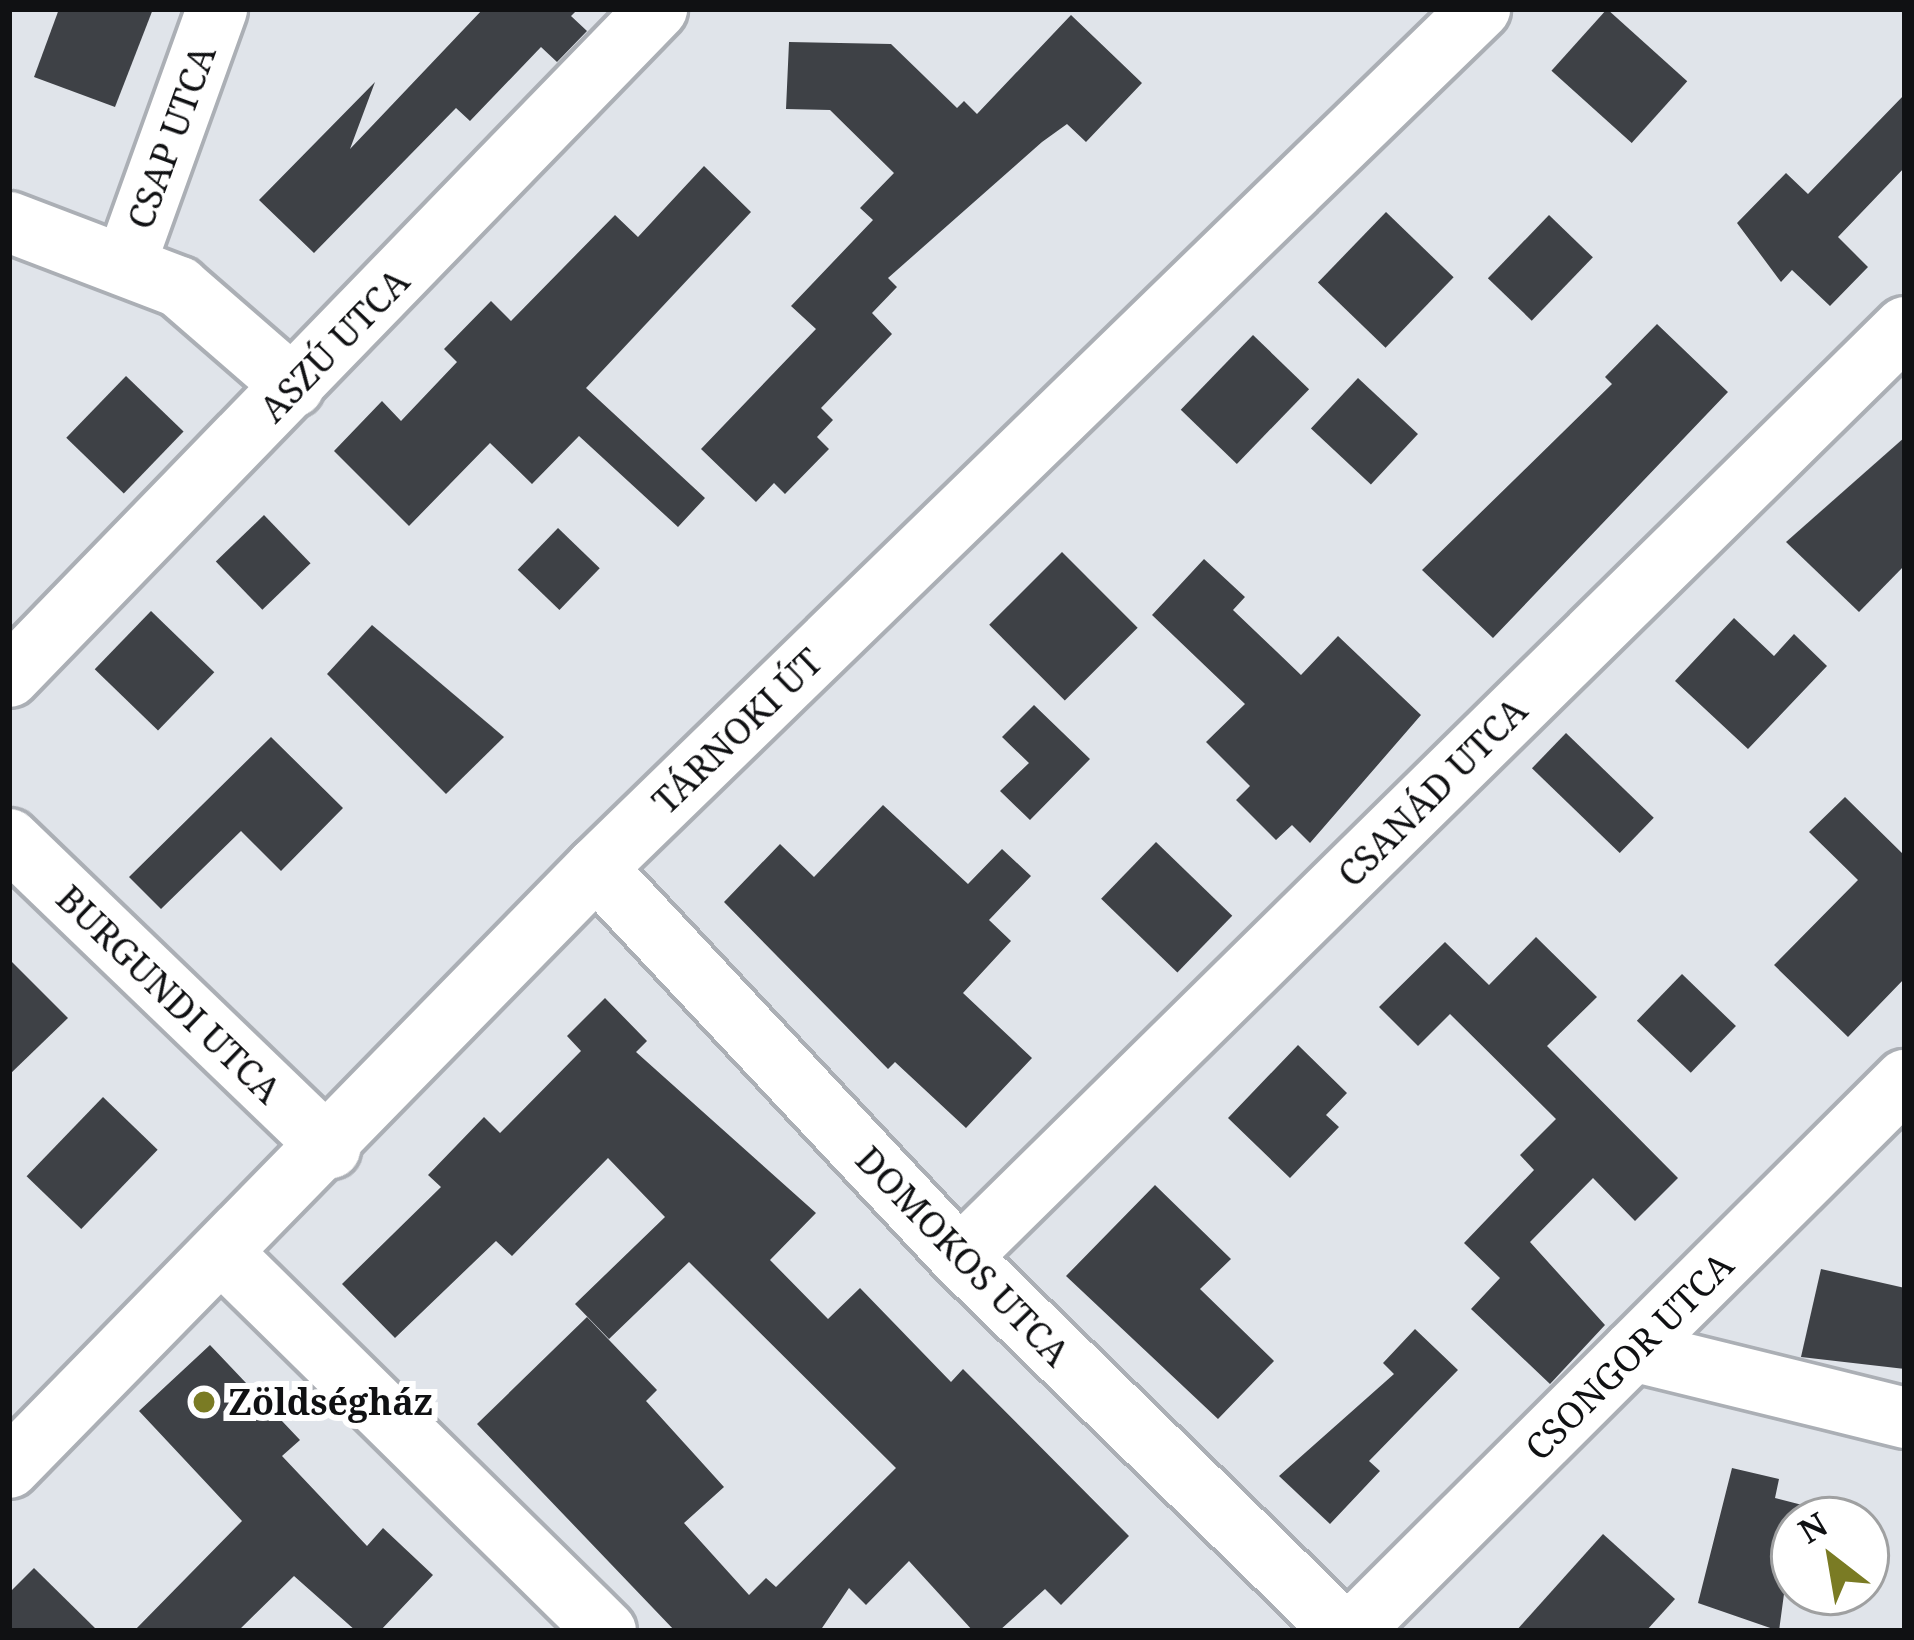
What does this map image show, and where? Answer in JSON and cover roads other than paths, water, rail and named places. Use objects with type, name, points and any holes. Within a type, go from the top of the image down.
[{"type":"street","name":"CSAP UTCA","points":[[124,265],[217,9]]},
{"type":"street","name":"ASZÚ UTCA","points":[[9,677],[657,9]]},
{"type":"street","name":"TÁRNOKI ÚT","points":[[9,1468],[330,1148],[596,868],[1480,9]]},
{"type":"street","points":[[9,222],[124,265],[238,327],[294,387]]},
{"type":"street","name":"CSANÁD UTCA","points":[[960,1257],[1905,327]]},
{"type":"street","name":"BURGUNDI UTCA","points":[[9,839],[330,1148]]},
{"type":"street","name":"DOMOKOS UTCA","points":[[596,868],[960,1257],[1343,1631]]},
{"type":"street","name":"CSONGOR UTCA","points":[[1352,1631],[1905,1080]]},
{"type":"street","points":[[224,1255],[606,1631]]},
{"type":"street","points":[[1634,1351],[1905,1418]]},
{"type":"place","name":"Zöldségház","points":[[204,1402]]}]
